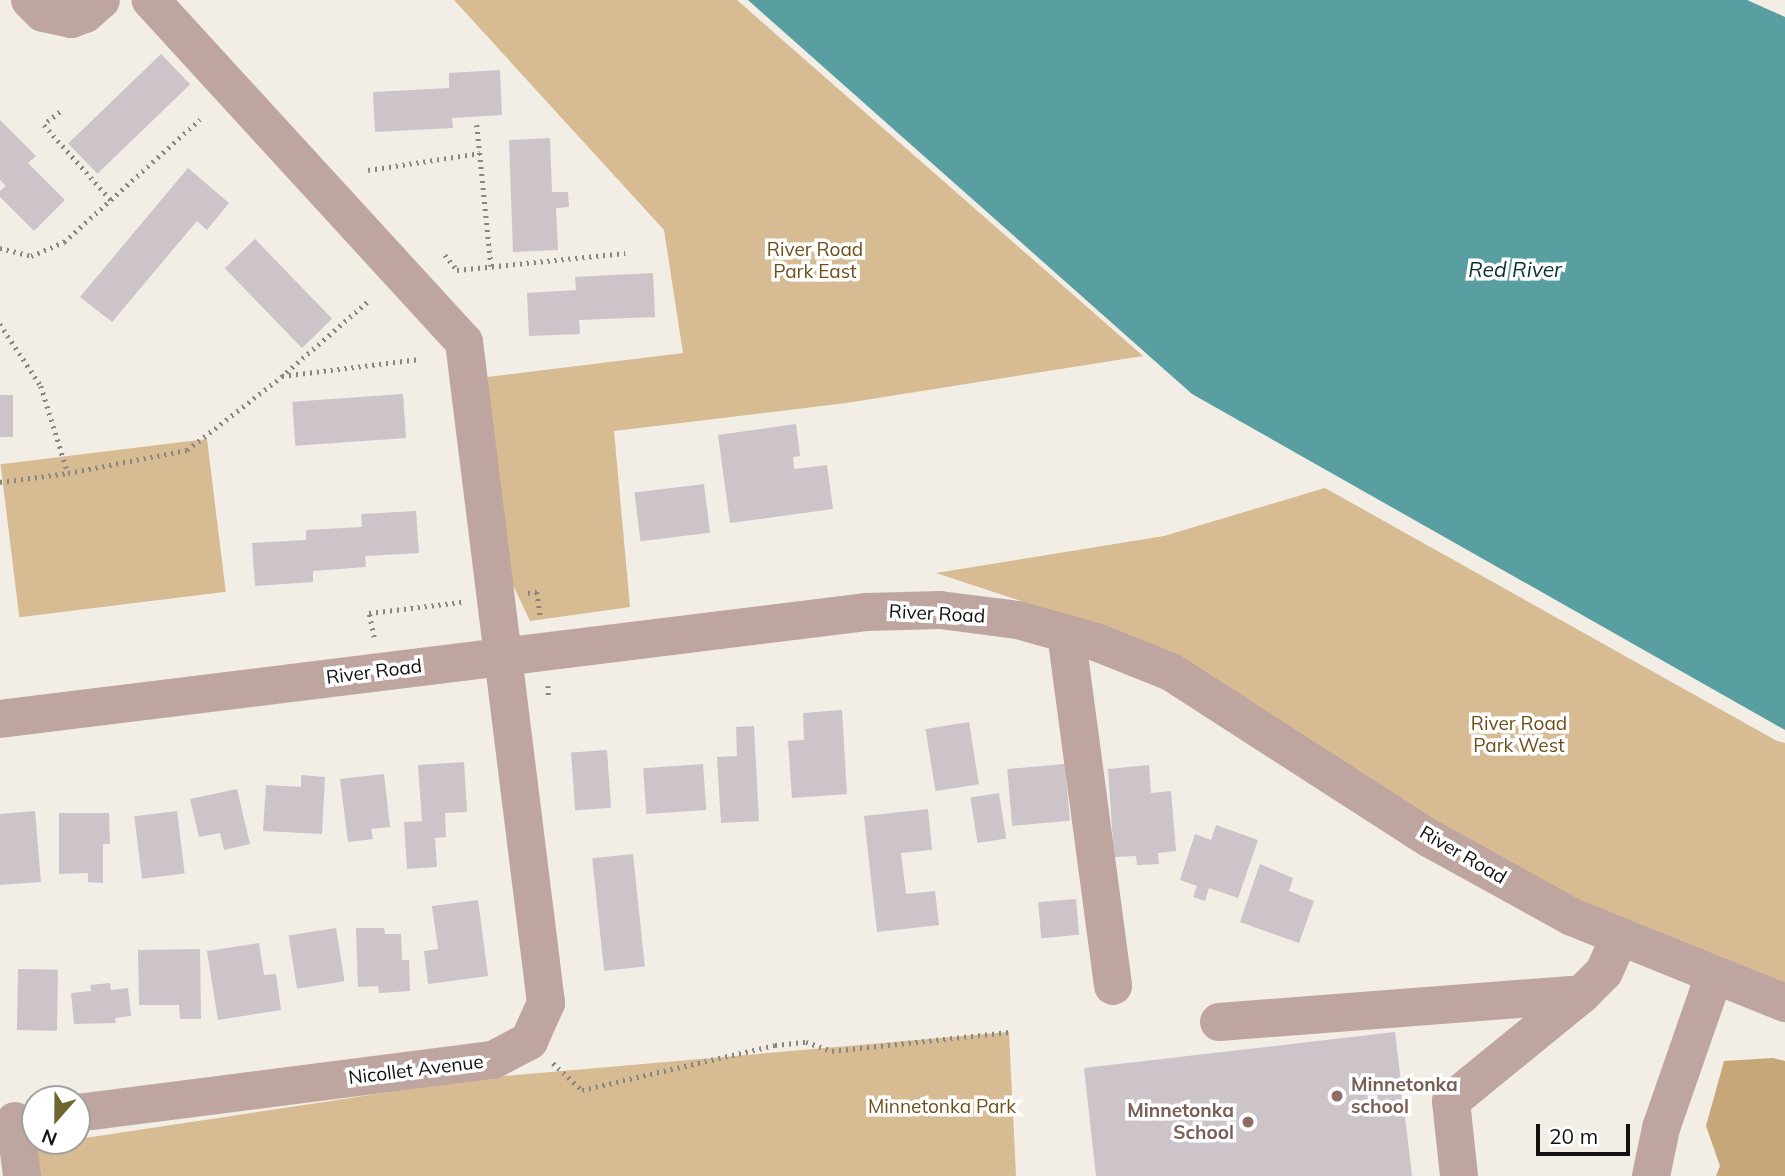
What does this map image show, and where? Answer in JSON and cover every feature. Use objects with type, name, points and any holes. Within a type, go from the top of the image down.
[{"type":"street","points":[[30,0],[43,13],[71,19],[85,14],[101,0]]},
{"type":"street","points":[[151,0],[464,342],[546,1003],[529,1041]]},
{"type":"street","name":"River Road","points":[[0,719],[867,612],[940,610],[1018,620],[1066,633],[1171,672],[1429,838],[1572,917],[1785,1003]]},
{"type":"street","points":[[1066,633],[1113,986]]},
{"type":"street","points":[[1459,1176],[1451,1101],[1582,995],[1604,972],[1619,938]]},
{"type":"street","points":[[1651,1176],[1661,1128],[1714,976]]},
{"type":"street","points":[[1219,1022],[1582,995]]},
{"type":"street","name":"Nicollet Avenue","points":[[91,1111],[493,1060],[529,1041]]},
{"type":"street","points":[[17,1120],[23,1176]]},
{"type":"path","points":[[60,112],[44,125],[111,200]]},
{"type":"path","points":[[0,248],[31,256],[73,235],[200,119]]},
{"type":"path","points":[[477,125],[491,266]]},
{"type":"path","points":[[369,170],[480,153]]},
{"type":"path","points":[[445,256],[457,270],[625,253]]},
{"type":"path","points":[[0,482],[68,473],[187,450],[281,377],[367,302]]},
{"type":"path","points":[[0,324],[41,386],[68,473]]},
{"type":"path","points":[[281,377],[420,359]]},
{"type":"path","points":[[374,639],[369,613],[537,592],[542,624]]},
{"type":"path","points":[[529,1041],[582,1090],[775,1045],[806,1042],[832,1051],[1009,1032]]},
{"type":"green space","name":"River Road Park East","points":[[454,0],[737,0],[1143,356],[846,403],[614,431],[630,607],[530,621],[512,583],[487,377],[683,353],[664,230]]},
{"type":"green space","points":[[207,439],[226,592],[19,617],[1,464]]},
{"type":"green space","name":"River Road Park West","points":[[1325,488],[1777,741],[1785,743],[1785,989],[1594,912],[1024,602],[936,573],[1164,536]]},
{"type":"green space","name":"Minnetonka Park","points":[[1009,1032],[1016,1176],[35,1176],[33,1155],[91,1155],[91,1137],[482,1078]]},
{"type":"shaded area","points":[[1773,1058],[1785,1061],[1785,1176],[1716,1176],[1720,1166],[1706,1126],[1724,1061]]},
{"type":"water","name":"Red River","points":[[748,0],[1747,0],[1785,17],[1785,730],[1192,394]]},
{"type":"building","points":[[161,54],[190,84],[97,174],[68,144]]},
{"type":"building","points":[[500,70],[502,115],[452,118],[453,128],[375,132],[373,92],[449,88],[449,73]]},
{"type":"building","points":[[0,120],[36,156],[28,163],[65,200],[34,231],[0,197],[0,191],[6,186],[0,180]]},
{"type":"building","points":[[550,138],[552,192],[568,192],[569,207],[556,208],[558,250],[513,252],[509,140]]},
{"type":"building","points":[[188,168],[229,203],[207,230],[197,221],[112,322],[80,297]]},
{"type":"building","points":[[255,239],[332,319],[302,348],[225,268]]},
{"type":"building","points":[[653,273],[655,317],[579,320],[580,334],[529,336],[527,293],[576,290],[575,277]]},
{"type":"building","points":[[403,394],[406,438],[295,446],[292,402]]},
{"type":"building","points":[[0,395],[13,395],[13,437],[0,437]]},
{"type":"building","points":[[796,424],[800,456],[793,457],[794,469],[827,465],[833,509],[730,523],[718,435]]},
{"type":"building","points":[[704,484],[710,533],[640,541],[635,493]]},
{"type":"building","points":[[416,511],[419,553],[365,556],[366,567],[313,571],[313,582],[255,586],[252,543],[306,540],[306,530],[362,527],[361,514]]},
{"type":"building","points":[[842,710],[847,794],[792,798],[788,741],[804,740],[803,713]]},
{"type":"building","points":[[969,722],[979,784],[935,791],[926,729]]},
{"type":"building","points":[[754,726],[759,821],[721,823],[717,757],[737,756],[736,727]]},
{"type":"building","points":[[607,750],[611,808],[575,810],[571,753]]},
{"type":"building","points":[[464,762],[467,812],[445,813],[446,837],[435,838],[437,867],[407,869],[404,822],[422,821],[418,765]]},
{"type":"building","points":[[703,764],[706,810],[646,814],[643,768]]},
{"type":"building","points":[[1065,764],[1070,821],[1012,826],[1007,769]]},
{"type":"building","points":[[1149,765],[1151,793],[1171,791],[1176,851],[1158,853],[1159,864],[1137,865],[1136,856],[1114,857],[1108,769]]},
{"type":"building","points":[[384,774],[390,827],[371,829],[373,839],[348,842],[340,779]]},
{"type":"building","points":[[301,775],[325,777],[322,834],[263,831],[266,785],[301,787]]},
{"type":"building","points":[[237,789],[250,844],[224,850],[220,833],[199,837],[190,799]]},
{"type":"building","points":[[999,793],[1006,838],[978,843],[970,798]]},
{"type":"building","points":[[928,809],[932,850],[901,853],[906,894],[935,891],[939,925],[877,932],[864,816]]},
{"type":"building","points":[[35,811],[41,882],[0,885],[0,814]]},
{"type":"building","points":[[177,811],[185,874],[142,879],[134,816]]},
{"type":"building","points":[[59,813],[109,813],[110,844],[103,844],[103,883],[88,882],[88,873],[59,874]]},
{"type":"building","points":[[1216,825],[1258,840],[1238,898],[1209,888],[1205,901],[1193,897],[1197,886],[1180,880],[1195,834],[1211,840]]},
{"type":"building","points":[[633,854],[645,966],[604,971],[592,858]]},
{"type":"building","points":[[1260,864],[1293,878],[1289,891],[1314,901],[1299,943],[1240,922]]},
{"type":"building","points":[[1076,899],[1079,935],[1041,938],[1038,902]]},
{"type":"building","points":[[478,900],[488,976],[428,984],[424,951],[438,949],[432,906]]},
{"type":"building","points":[[336,928],[344,981],[297,989],[289,936]]},
{"type":"building","points":[[356,928],[384,928],[385,934],[401,934],[402,960],[409,960],[410,991],[379,993],[378,986],[358,987]]},
{"type":"building","points":[[259,943],[264,975],[276,974],[281,1010],[218,1020],[207,951]]},
{"type":"building","points":[[200,949],[201,1019],[180,1019],[179,1005],[139,1005],[138,950]]},
{"type":"building","points":[[18,969],[58,970],[57,1031],[17,1030]]},
{"type":"building","points":[[110,983],[111,990],[128,988],[131,1016],[115,1018],[116,1023],[74,1024],[71,993],[91,991],[90,985]]},
{"type":"building","name":"Minnetonka School","points":[[1395,1032],[1412,1176],[1096,1176],[1084,1068]]},
{"type":"place","name":"Minnetonka school","points":[[1337,1096]]},
{"type":"place","name":"Minnetonka School","points":[[1248,1122]]}]
